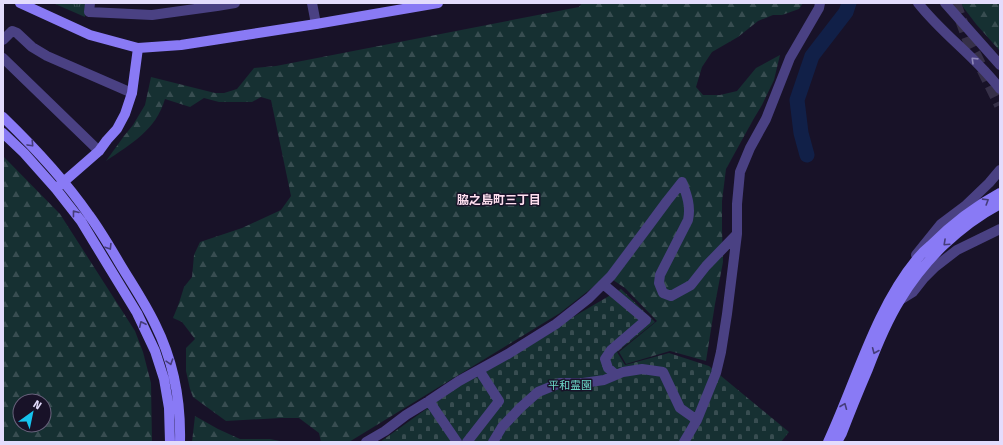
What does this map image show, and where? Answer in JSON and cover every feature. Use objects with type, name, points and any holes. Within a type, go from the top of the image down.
[{"type":"street","points":[[20,3],[90,35],[138,48],[181,46],[438,3]]},
{"type":"street","points":[[90,3],[89,12],[152,15],[235,3]]},
{"type":"street","points":[[312,3],[316,24]]},
{"type":"street","points":[[684,442],[696,420],[716,373],[721,352],[737,234],[737,204],[740,172],[750,148],[766,119],[790,58],[819,8],[820,3]]},
{"type":"street","points":[[918,3],[946,34],[990,75],[1000,89]]},
{"type":"street","points":[[945,3],[1000,65]]},
{"type":"street","points":[[3,40],[12,31],[17,33],[32,47],[47,56],[132,93]]},
{"type":"street","points":[[56,189],[99,151],[117,129],[125,114],[132,93],[138,48]]},
{"type":"street","points":[[3,58],[99,151]]},
{"type":"street","points":[[3,117],[30,143],[64,182],[90,216],[143,302],[156,326],[173,372],[181,429],[180,442]]},
{"type":"street","points":[[3,133],[24,153],[56,189],[81,221],[137,313],[155,351],[164,379],[169,408],[170,442]]},
{"type":"street","points":[[828,442],[884,310],[914,257],[941,224],[970,201],[1000,170]]},
{"type":"street","points":[[366,442],[385,431],[406,415],[459,381],[508,354],[556,324],[589,298],[611,276],[682,182],[687,196],[690,214],[660,275],[659,283],[663,293],[671,296],[691,285],[706,266],[737,234]]},
{"type":"street","points":[[895,289],[917,258],[941,234],[968,213],[1000,193]]},
{"type":"street","points":[[837,442],[888,322],[900,300],[922,268],[946,242],[972,222],[1000,204]]},
{"type":"street","points":[[900,300],[913,292],[935,267],[957,250],[1000,229]]},
{"type":"street","points":[[603,284],[646,320],[611,350],[605,359],[608,368],[616,375]]},
{"type":"street","points":[[493,442],[502,427],[538,392],[560,383],[583,383],[604,380],[623,372],[642,369],[663,372],[680,408],[696,420]]},
{"type":"street","points":[[467,442],[499,401],[479,370]]},
{"type":"street","points":[[429,401],[457,442]]},
{"type":"green space","points":[[53,3],[85,3],[85,17]]},
{"type":"green space","points":[[582,3],[803,3],[799,9],[782,15],[773,15],[758,21],[738,37],[712,52],[702,67],[696,87],[703,95],[720,95],[737,91],[756,68],[780,55],[774,80],[762,105],[726,169],[722,201],[723,262],[706,361],[670,351],[626,364],[619,352],[657,321],[625,288],[607,276],[560,313],[349,442],[321,442],[319,433],[299,418],[226,421],[193,397],[186,371],[186,348],[195,339],[182,322],[173,318],[184,287],[192,277],[194,255],[200,242],[242,228],[281,210],[291,196],[271,100],[261,97],[252,102],[219,102],[204,98],[190,107],[165,99],[161,110],[149,128],[133,142],[106,161],[133,125],[145,105],[151,77],[215,93],[224,93],[237,89],[254,68],[276,66],[579,7]]},
{"type":"green space","points":[[960,3],[1000,3],[1000,51],[976,24]]},
{"type":"green space","points":[[3,156],[60,214],[135,331],[143,352],[151,383],[152,442],[3,442]]},
{"type":"green space","name":"平和霊園","points":[[621,289],[655,322],[617,352],[625,365],[669,353],[709,366],[789,432],[781,442],[380,442],[474,375]]},
{"type":"green space","points":[[195,416],[240,439],[270,439],[285,442],[192,442]]},
{"type":"waterway","points":[[807,155],[801,133],[797,100],[812,56],[846,12],[849,3]]},
{"type":"tunnel","points":[[955,3],[969,42],[1000,105]]},
{"type":"district","name":"脇之島町三丁目","points":[[499,200]]}]
